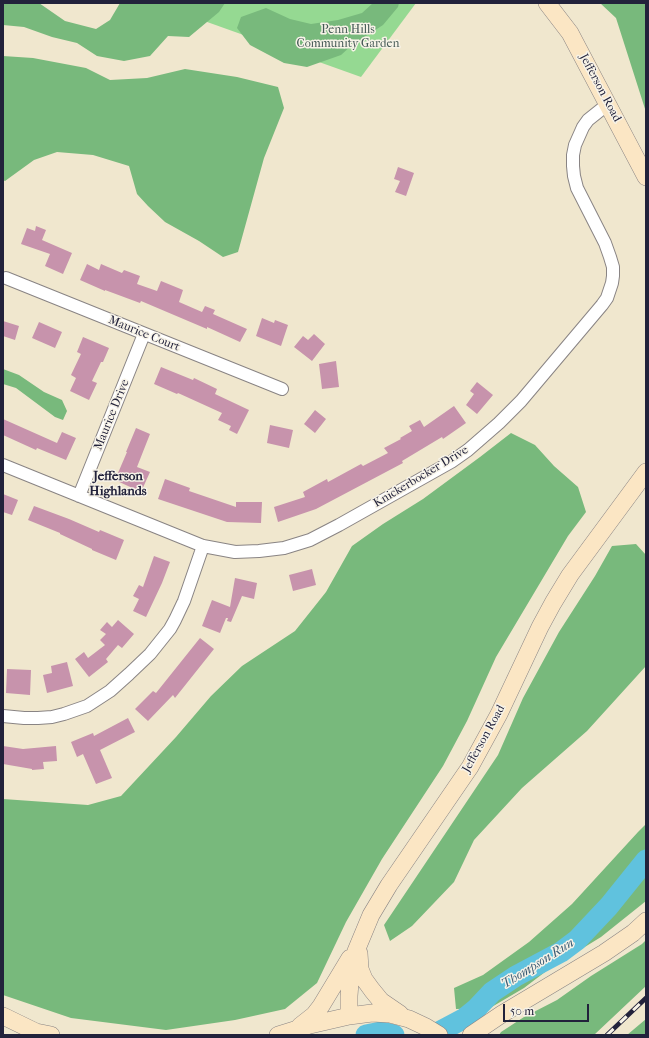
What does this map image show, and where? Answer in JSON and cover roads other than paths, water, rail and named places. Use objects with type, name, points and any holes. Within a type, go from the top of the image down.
[{"type":"street","name":"Jefferson Road","points":[[547,3],[570,33],[646,176]]},
{"type":"street","name":"Knickerbocker Drive","points":[[3,465],[203,546],[234,552],[284,548],[310,540],[340,525],[451,462],[468,450],[499,423],[521,401],[602,306],[607,298],[612,283],[613,267],[610,256],[577,188],[574,176],[573,155],[578,135],[583,127],[588,120],[608,104]]},
{"type":"street","name":"Maurice Court","points":[[6,278],[282,389]]},
{"type":"street","name":"Maurice Drive","points":[[80,496],[144,334]]},
{"type":"street","name":"Jefferson Road","points":[[349,1016],[351,968],[359,942],[371,915],[474,760],[499,714],[553,603],[570,576],[646,472]]},
{"type":"street","points":[[3,716],[24,718],[52,717],[87,706],[110,691],[150,654],[170,629],[184,601],[203,546]]},
{"type":"street","points":[[472,1035],[502,1014],[604,953],[633,933],[646,921]]},
{"type":"street","points":[[359,942],[360,969],[364,979],[372,990],[392,1009],[432,1031]]},
{"type":"street","points":[[296,1030],[314,1015],[321,1006],[342,973],[359,942]]},
{"type":"street","points":[[278,1035],[349,1016],[372,1013],[390,1014],[409,1019]]},
{"type":"street","points":[[3,1016],[36,1032],[51,1035]]},
{"type":"waterway","name":"Thompson Run","points":[[433,1035],[465,1018],[492,992],[516,976],[561,952],[577,940],[609,906],[646,860]]},
{"type":"waterway","name":"Thompson Run","points":[[366,1035],[381,1032],[394,1035]]},
{"type":"railway","points":[[607,1035],[646,998]]},
{"type":"district","name":"Jefferson Highlands","points":[[118,484]]},
{"type":"park label","name":"Penn Hills Community Garden","points":[[348,37]]}]
